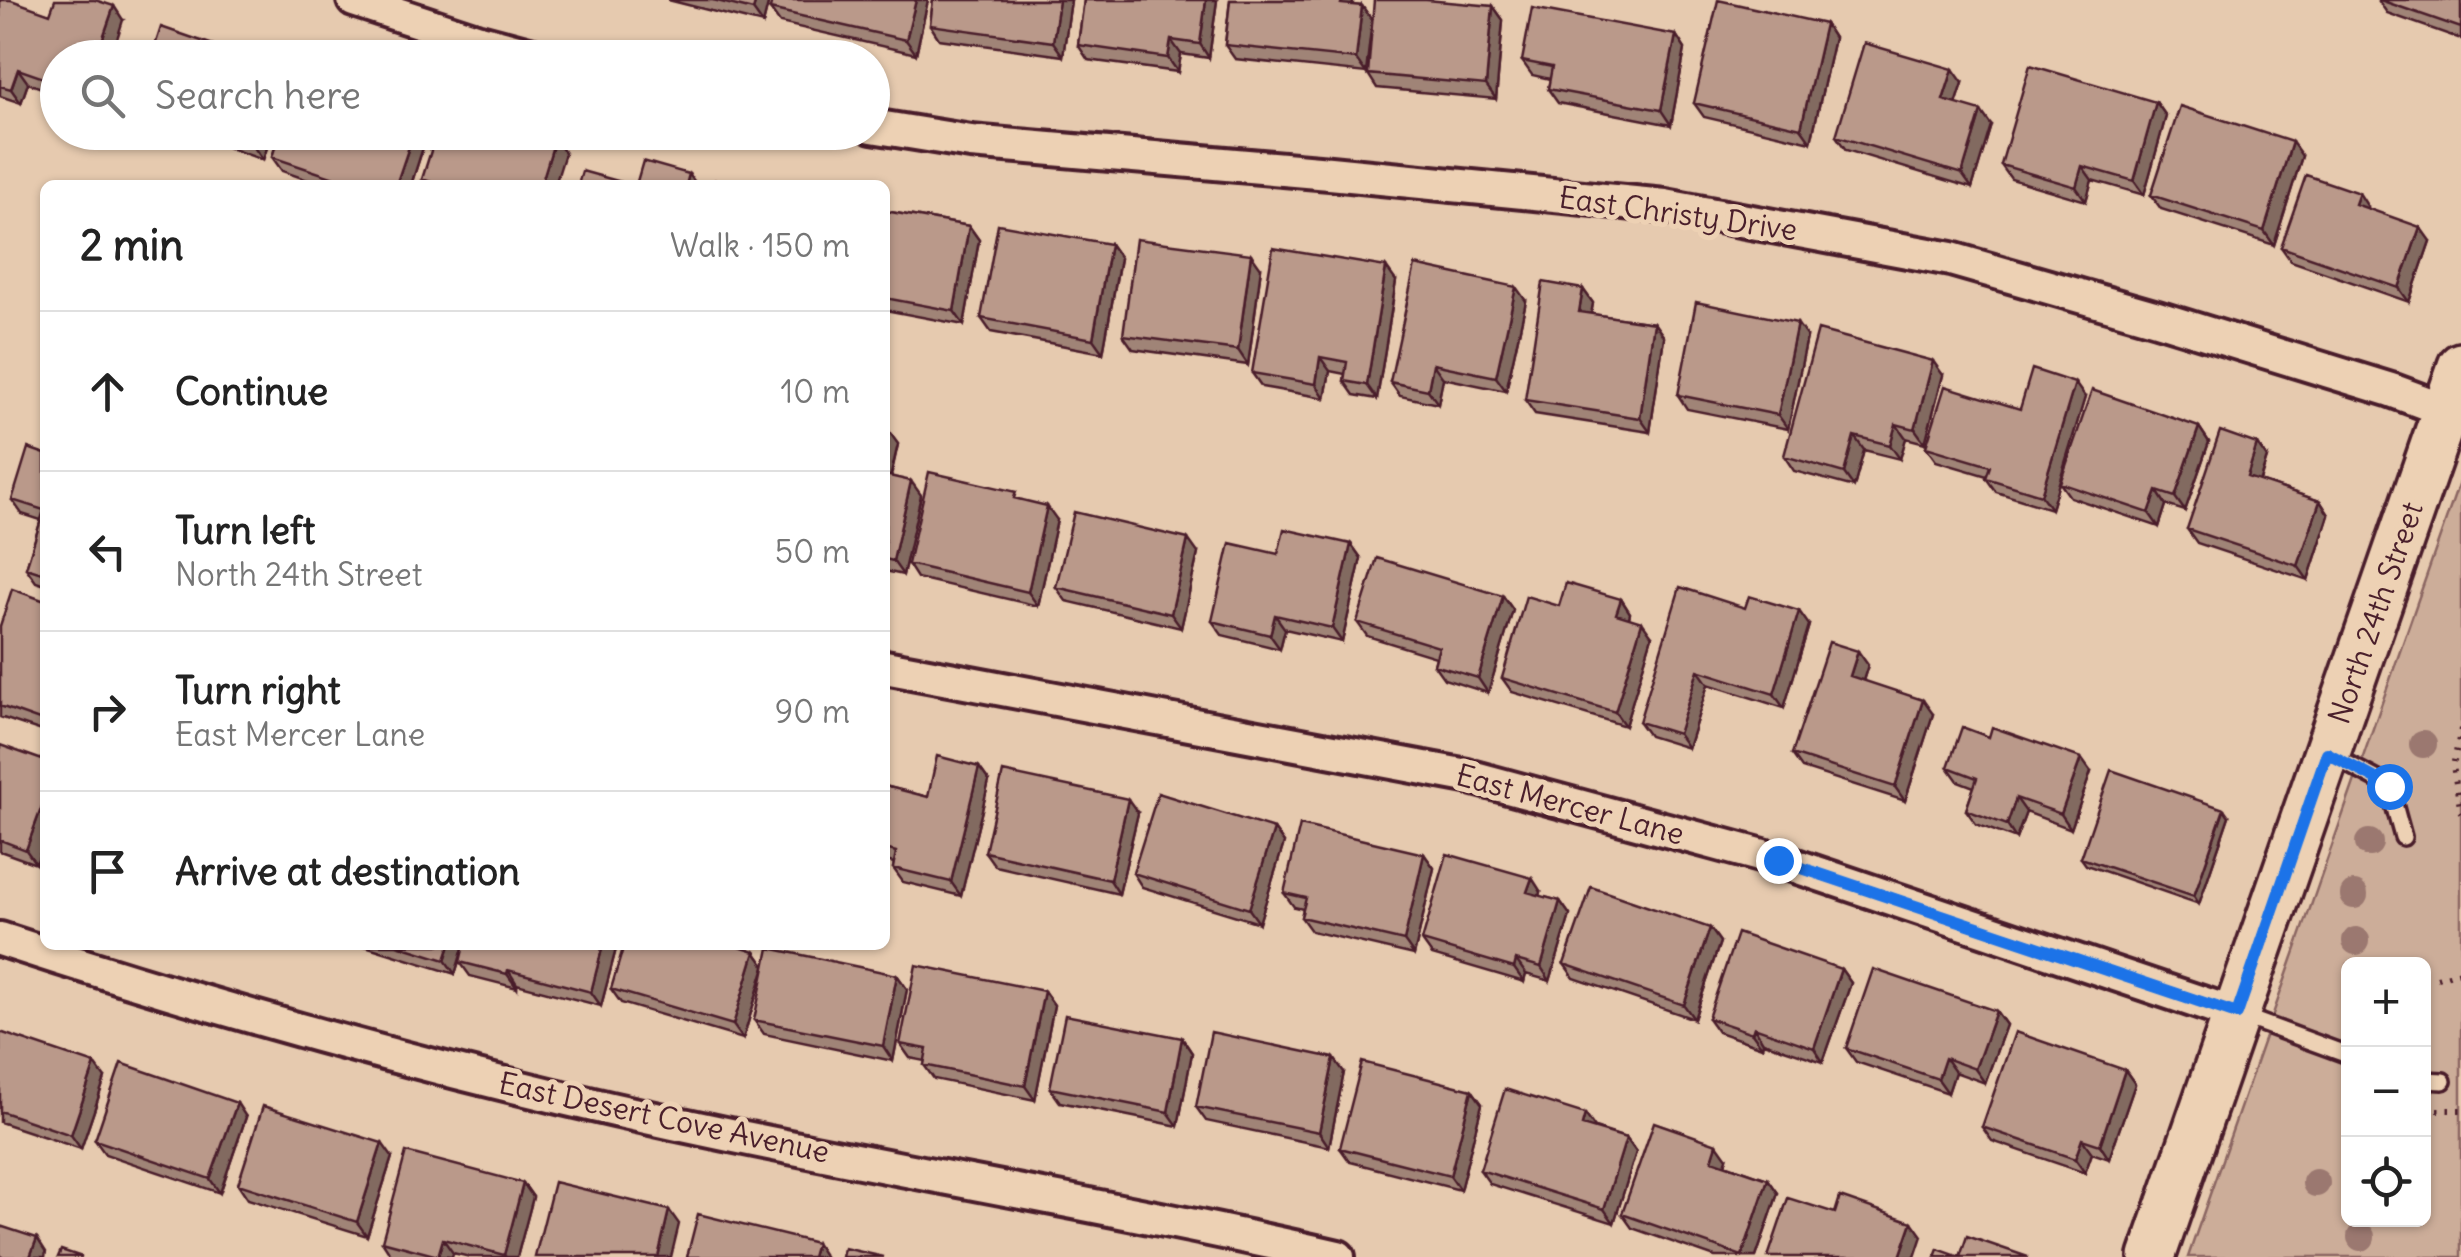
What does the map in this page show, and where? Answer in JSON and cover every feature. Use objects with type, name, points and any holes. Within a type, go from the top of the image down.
[{"type":"street","points":[[354,0],[476,40]]},
{"type":"street","name":"East Christy Drive","points":[[890,129],[971,142],[1330,172],[1665,206],[1951,259],[2211,334],[2392,390],[2454,414]]},
{"type":"street","name":"North 24th Street","points":[[2152,1257],[2327,753],[2454,414],[2461,366]]},
{"type":"street","name":"East Mercer Lane","points":[[890,668],[1467,776],[1778,860],[2237,1014]]},
{"type":"street","name":"East Desert Cove Avenue","points":[[0,938],[40,946]]},
{"type":"street","name":"East Desert Cove Avenue","points":[[62,950],[104,958],[430,1066],[653,1118],[1231,1232],[1338,1257]]},
{"type":"lane","points":[[2327,753],[2389,786],[2402,837]]},
{"type":"lane","points":[[2237,1014],[2341,1051]]},
{"type":"lane","points":[[2431,1080],[2442,1081]]},
{"type":"path","points":[[2461,729],[2453,766],[2461,813]]},
{"type":"path","points":[[2437,978],[2461,972]]},
{"type":"shaded area","points":[[2461,477],[2461,1257],[2188,1257]]},
{"type":"building","points":[[0,0],[50,14],[55,0],[95,0],[114,6],[102,40],[40,40],[40,77],[18,69],[11,89],[0,86]]},
{"type":"building","points":[[713,0],[756,0],[753,10]]},
{"type":"building","points":[[772,0],[916,0],[906,40],[770,9]]},
{"type":"building","points":[[933,0],[1059,0],[1053,42],[930,25]]},
{"type":"building","points":[[1084,0],[1206,0],[1200,44],[1171,40],[1168,58],[1078,45]]},
{"type":"building","points":[[1230,0],[1342,0],[1341,4],[1362,6],[1356,59],[1225,45]]},
{"type":"building","points":[[1374,0],[1493,6],[1486,85],[1368,74]]},
{"type":"building","points":[[1718,0],[1825,24],[1801,128],[1694,103]]},
{"type":"building","points":[[2380,0],[2461,0],[2461,28]]},
{"type":"building","points":[[1532,8],[1676,35],[1661,110],[1548,89],[1552,67],[1522,61]]},
{"type":"building","points":[[161,27],[199,40],[157,40]]},
{"type":"building","points":[[1864,43],[1953,69],[1943,100],[1981,111],[1962,174],[1836,136]]},
{"type":"building","points":[[2030,65],[2156,102],[2134,181],[2082,166],[2076,187],[2001,165]]},
{"type":"building","points":[[2180,106],[2292,142],[2264,231],[2151,195]]},
{"type":"building","points":[[274,150],[408,150],[398,180],[340,180],[272,157]]},
{"type":"building","points":[[431,150],[552,150],[543,180],[422,179]]},
{"type":"building","points":[[643,161],[689,174],[687,180],[637,180]]},
{"type":"building","points":[[582,171],[614,180],[579,180]]},
{"type":"building","points":[[2306,175],[2359,193],[2355,204],[2420,227],[2399,288],[2281,247]]},
{"type":"building","points":[[890,212],[969,226],[954,311],[890,299]]},
{"type":"building","points":[[998,224],[1110,244],[1093,339],[981,318]]},
{"type":"building","points":[[1136,239],[1251,254],[1238,350],[1123,335]]},
{"type":"building","points":[[1273,248],[1386,267],[1367,385],[1344,381],[1347,362],[1320,357],[1316,384],[1252,373]]},
{"type":"building","points":[[1415,265],[1516,287],[1496,377],[1433,364],[1428,390],[1390,382]]},
{"type":"building","points":[[1543,282],[1583,289],[1579,312],[1654,323],[1640,418],[1525,400]]},
{"type":"building","points":[[1696,302],[1797,323],[1778,415],[1678,395]]},
{"type":"building","points":[[1818,330],[1933,361],[1915,429],[1896,424],[1890,445],[1854,436],[1844,473],[1784,456]]},
{"type":"building","points":[[2032,369],[2075,383],[2041,495],[1986,478],[1990,466],[1926,447],[1945,386],[2020,409]]},
{"type":"building","points":[[2092,390],[2199,427],[2175,497],[2157,491],[2149,513],[2060,483]]},
{"type":"building","points":[[2220,431],[2257,444],[2247,477],[2320,501],[2298,566],[2187,529]]},
{"type":"building","points":[[28,448],[40,452],[40,509],[12,500]]},
{"type":"building","points":[[929,472],[1016,492],[1014,498],[1047,506],[1028,592],[908,564]]},
{"type":"building","points":[[890,476],[911,481],[893,561],[890,560]]},
{"type":"building","points":[[1074,512],[1188,539],[1171,614],[1056,587]]},
{"type":"building","points":[[40,523],[40,572],[26,568]]},
{"type":"building","points":[[1284,529],[1351,544],[1332,628],[1275,615],[1270,635],[1212,621],[1230,543],[1278,554]]},
{"type":"building","points":[[1377,558],[1503,596],[1478,678],[1434,665],[1439,647],[1357,622]]},
{"type":"building","points":[[1566,583],[1621,599],[1616,614],[1642,622],[1615,712],[1502,678],[1526,596],[1559,606]]},
{"type":"building","points":[[1680,587],[1745,608],[1749,596],[1799,611],[1774,694],[1698,670],[1678,734],[1639,722]]},
{"type":"building","points":[[12,589],[40,599],[40,720],[0,706],[0,626]]},
{"type":"building","points":[[1829,642],[1858,651],[1850,676],[1923,700],[1895,787],[1792,754]]},
{"type":"building","points":[[1962,727],[1989,737],[1992,727],[2081,758],[2061,814],[2016,798],[2007,825],[1966,810],[1977,778],[1948,767]]},
{"type":"building","points":[[0,745],[40,759],[40,812],[26,850],[0,840]]},
{"type":"building","points":[[937,756],[979,767],[951,882],[893,868],[896,852],[890,850],[890,787],[928,797]]},
{"type":"building","points":[[2111,770],[2224,809],[2194,896],[2081,858]]},
{"type":"building","points":[[1003,772],[1128,799],[1110,880],[985,852]]},
{"type":"building","points":[[1158,793],[1274,829],[1249,909],[1133,873]]},
{"type":"building","points":[[1300,825],[1424,854],[1404,941],[1301,917],[1306,898],[1284,893]]},
{"type":"building","points":[[1447,854],[1532,878],[1527,892],[1560,901],[1541,967],[1516,960],[1514,968],[1422,941]]},
{"type":"building","points":[[1591,887],[1710,928],[1684,1005],[1564,964]]},
{"type":"building","points":[[1737,933],[1841,969],[1814,1048],[1754,1027],[1752,1033],[1708,1018]]},
{"type":"building","points":[[413,950],[448,950],[445,960]]},
{"type":"building","points":[[463,950],[602,950],[591,992],[460,962]]},
{"type":"building","points":[[623,950],[755,952],[733,1025],[611,989]]},
{"type":"building","points":[[769,950],[897,975],[883,1046],[754,1020]]},
{"type":"building","points":[[916,965],[1044,991],[1025,1086],[924,1065],[927,1049],[900,1044]]},
{"type":"building","points":[[1873,969],[1996,1011],[1975,1069],[1945,1058],[1938,1079],[1846,1048]]},
{"type":"building","points":[[1065,1015],[1182,1038],[1168,1112],[1050,1088]]},
{"type":"building","points":[[0,1032],[95,1064],[71,1135],[0,1111]]},
{"type":"building","points":[[1211,1032],[1334,1058],[1319,1132],[1196,1107]]},
{"type":"building","points":[[2015,1032],[2125,1070],[2100,1145],[2082,1139],[2075,1159],[1982,1127]]},
{"type":"building","points":[[1362,1062],[1472,1090],[1450,1176],[1340,1148]]},
{"type":"building","points":[[121,1063],[237,1103],[210,1179],[95,1140]]},
{"type":"building","points":[[1505,1089],[1585,1114],[1582,1125],[1626,1138],[1604,1209],[1480,1170]]},
{"type":"building","points":[[263,1106],[382,1143],[357,1222],[238,1184]]},
{"type":"building","points":[[1654,1122],[1717,1144],[1712,1160],[1768,1179],[1742,1256],[1622,1214]]},
{"type":"building","points":[[406,1152],[523,1183],[504,1255],[443,1239],[438,1256],[382,1241]]},
{"type":"building","points":[[554,1182],[669,1210],[658,1257],[535,1257]]},
{"type":"building","points":[[1840,1197],[1912,1222],[1900,1257],[1768,1257],[1788,1198],[1835,1213]]},
{"type":"building","points":[[698,1214],[816,1243],[812,1257],[687,1257]]},
{"type":"building","points":[[0,1226],[37,1238],[30,1257],[0,1257]]},
{"type":"building","points":[[1967,1236],[2028,1257],[1960,1257]]},
{"type":"building","points":[[844,1248],[884,1257],[842,1257]]},
{"type":"building","points":[[1938,1249],[1960,1257],[1935,1257]]},
{"type":"building","points":[[61,1250],[82,1257],[58,1257]]},
{"type":"route","points":[[1778,860],[2237,1014],[2327,753],[2389,786]]}]
